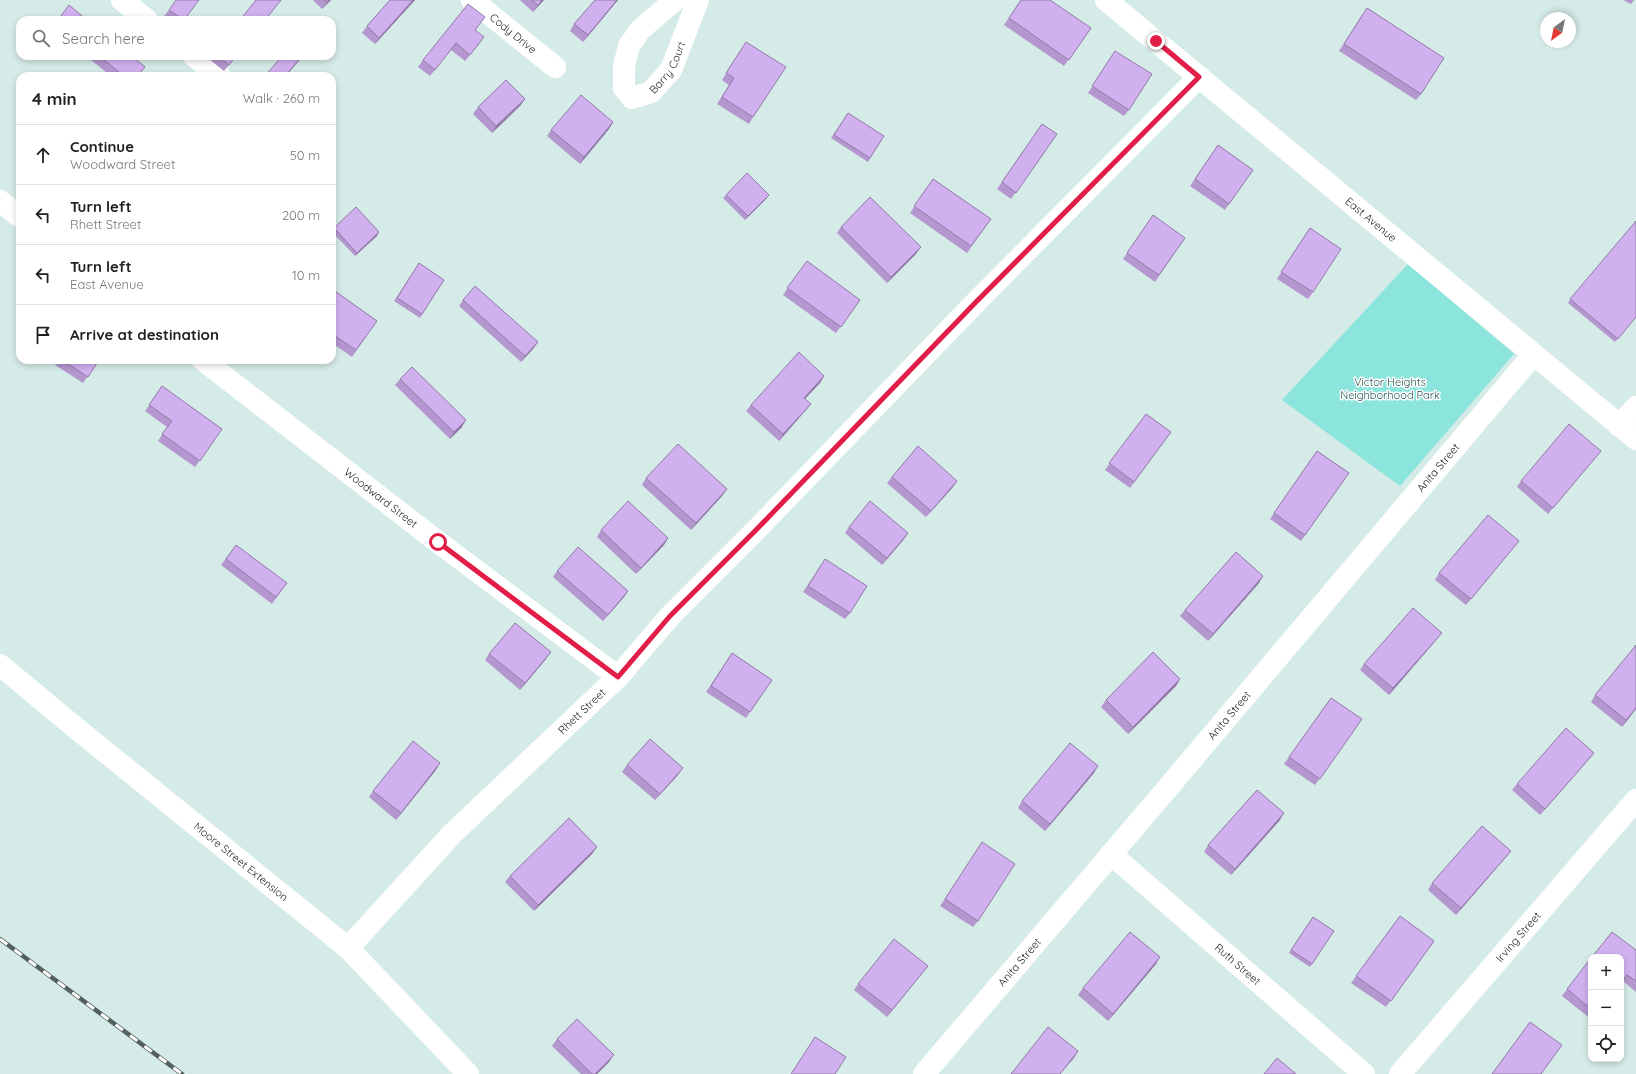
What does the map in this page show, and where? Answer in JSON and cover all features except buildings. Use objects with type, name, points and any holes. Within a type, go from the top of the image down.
[{"type":"street","points":[[122,0],[142,16]]},
{"type":"street","name":"Cody Drive","points":[[472,0],[555,67]]},
{"type":"street","name":"Barry Court","points":[[675,0],[640,30],[629,46],[624,66],[624,88],[632,98],[651,92],[671,70],[698,0]]},
{"type":"street","name":"East Avenue","points":[[1106,0],[1636,439]]},
{"type":"street","points":[[199,60],[215,72]]},
{"type":"street","name":"Rhett Street","points":[[348,948],[452,834],[618,677],[670,616],[756,530],[976,302],[1199,77]]},
{"type":"street","points":[[0,201],[16,214]]},
{"type":"street","name":"Anita Street","points":[[924,1074],[1166,790],[1533,354]]},
{"type":"street","name":"Woodward Street","points":[[208,364],[438,542],[618,677]]},
{"type":"street","points":[[1619,426],[1636,407]]},
{"type":"street","name":"Moore Street Extension","points":[[0,665],[348,948],[468,1074]]},
{"type":"street","name":"Irving Street","points":[[1400,1074],[1636,800]]},
{"type":"street","name":"Ruth Street","points":[[1111,854],[1364,1074]]},
{"type":"green space","name":"Victor Heights Neighborhood Park","points":[[1408,264],[1514,354],[1400,486],[1282,400]]},
{"type":"railway","points":[[0,939],[182,1074]]},
{"type":"route","points":[[438,542],[618,677],[670,616],[756,530],[976,302],[1199,77],[1156,41]]}]
